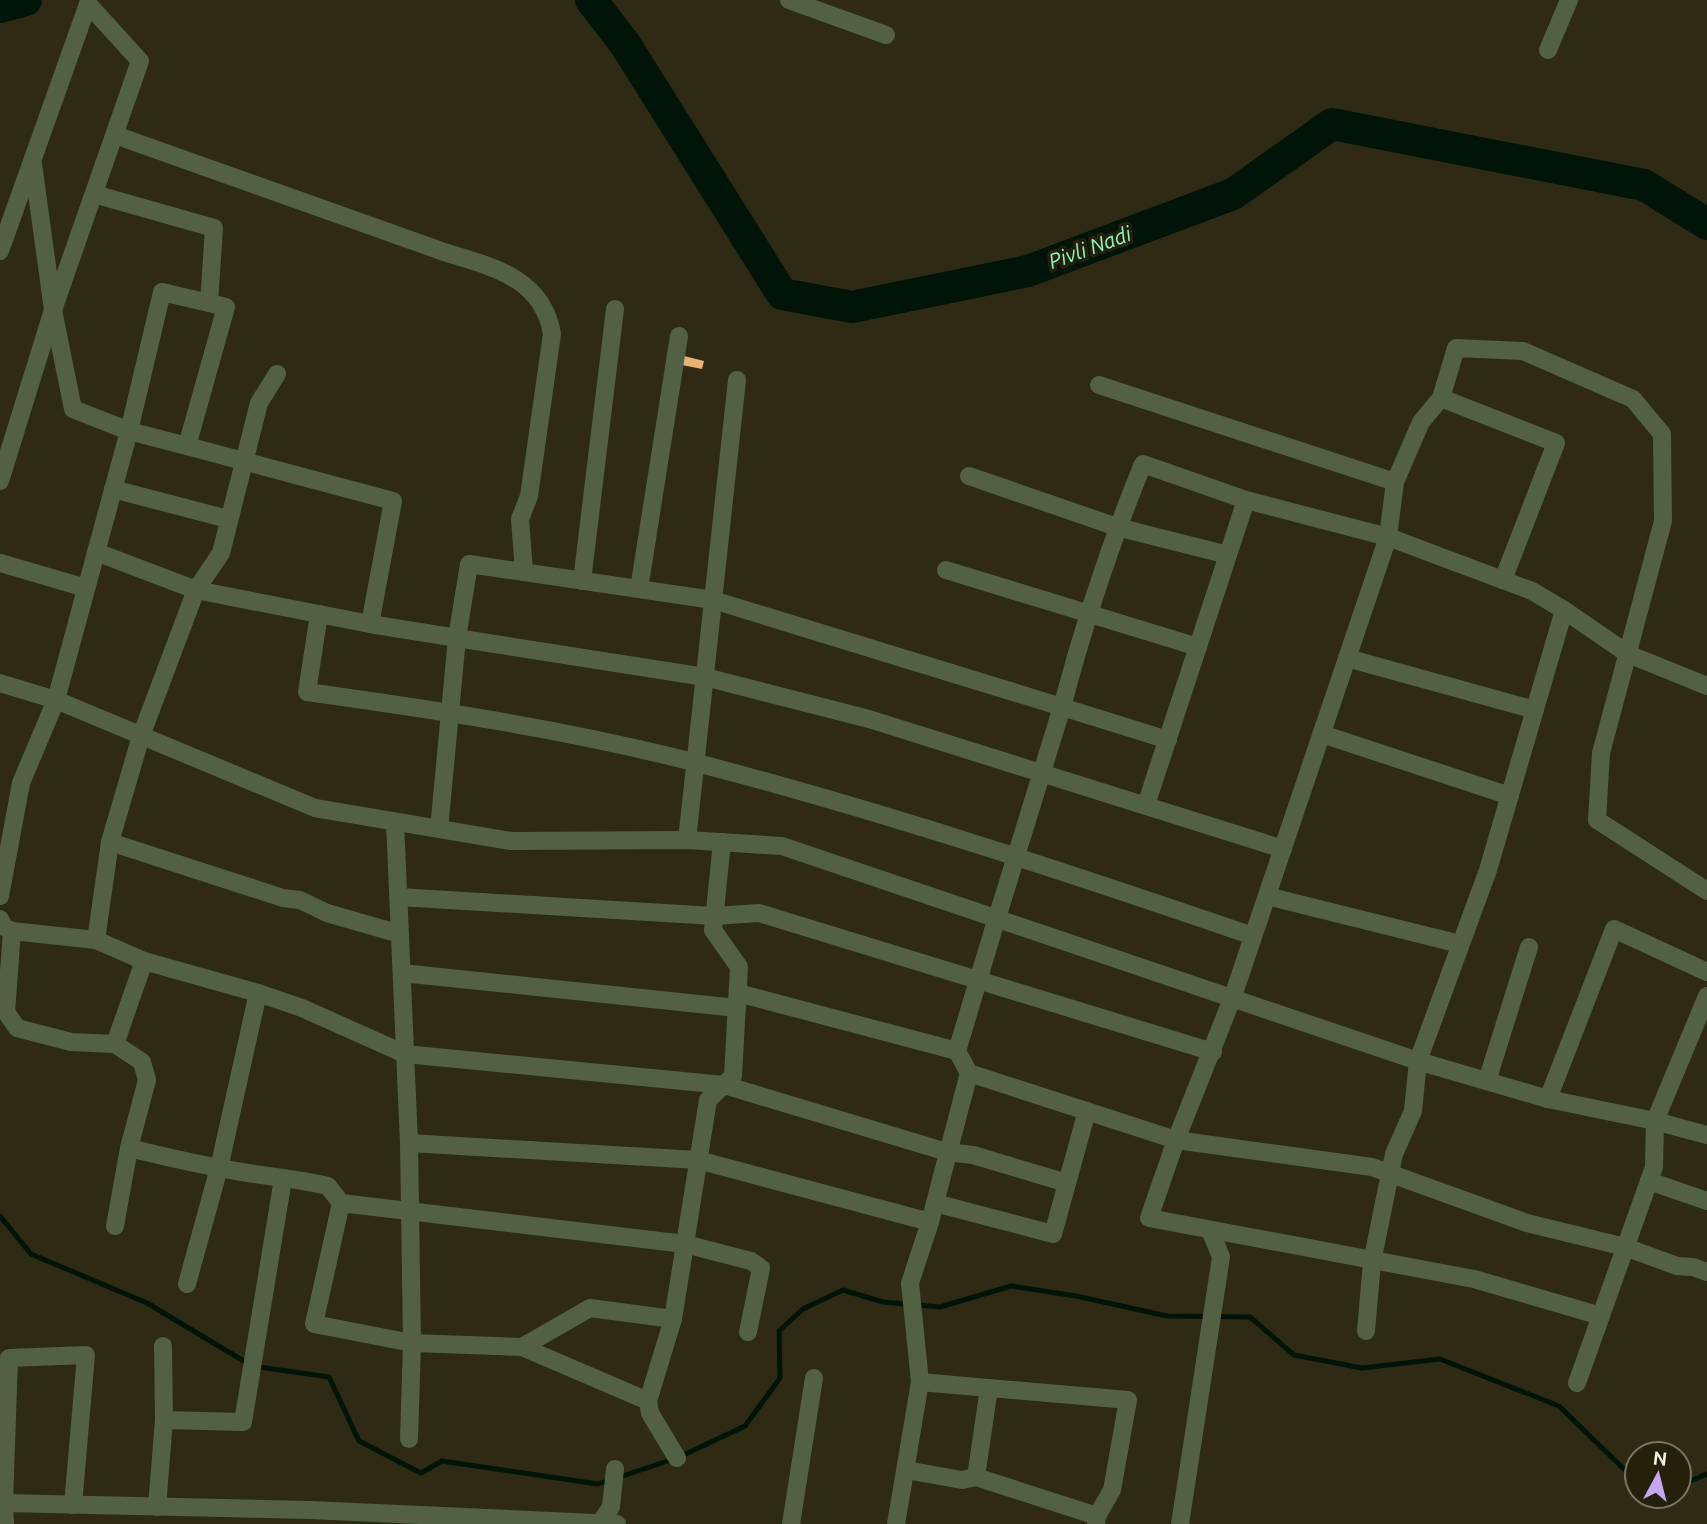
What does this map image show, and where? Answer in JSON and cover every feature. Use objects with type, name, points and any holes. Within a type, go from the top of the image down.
[{"type":"street","points":[[789,0],[886,35]]},
{"type":"street","points":[[1548,50],[1569,0]]},
{"type":"street","points":[[0,251],[88,4],[140,61],[53,310],[0,481]]},
{"type":"street","points":[[115,135],[447,253],[500,268],[535,295],[549,314],[552,334],[529,496],[520,519],[524,572]]},
{"type":"street","points":[[32,160],[53,310],[73,409],[129,432],[393,501],[370,624]]},
{"type":"street","points":[[94,194],[214,228],[209,303]]},
{"type":"street","points":[[0,896],[21,783],[56,700],[129,432],[162,292],[226,307],[187,446]]},
{"type":"street","points":[[582,581],[615,309]]},
{"type":"street","points":[[639,589],[678,337]]},
{"type":"street","points":[[1601,1316],[1474,1279],[1372,1262],[1149,1218],[1176,1140],[1232,999],[1388,537],[1395,482],[1421,422],[1441,398],[1456,348],[1523,351],[1633,399],[1662,434],[1663,521],[1601,752],[1597,820],[1707,891]]},
{"type":"street","points":[[96,940],[110,842],[141,736],[196,590],[221,553],[242,461],[259,403],[277,374]]},
{"type":"street","points":[[687,840],[737,380]]},
{"type":"street","points":[[1099,385],[1395,482]]},
{"type":"street","points":[[1441,398],[1556,443],[1503,580]]},
{"type":"street","points":[[1707,686],[1628,654],[1532,591],[1388,537],[1246,500],[1143,464],[1117,527],[1087,613],[1062,707],[957,1051],[969,1073],[1176,1140],[1372,1167],[1527,1223],[1625,1247],[1677,1266],[1693,1267],[1707,1272]]},
{"type":"street","points":[[970,476],[1117,527],[1228,555]]},
{"type":"street","points":[[113,489],[228,519]]},
{"type":"street","points":[[1146,805],[1246,500]]},
{"type":"street","points":[[96,552],[196,590],[370,624],[705,677],[869,719],[1283,849]]},
{"type":"street","points":[[0,563],[86,589]]},
{"type":"street","points":[[439,829],[457,638],[469,564],[713,600],[1168,740]]},
{"type":"street","points":[[946,570],[1198,647]]},
{"type":"street","points":[[1366,1331],[1372,1262],[1394,1154],[1413,1111],[1418,1062],[1488,870],[1564,610]]},
{"type":"street","points":[[319,614],[307,692],[450,712],[695,763],[1017,855],[1253,936]]},
{"type":"street","points":[[1347,658],[1535,710]]},
{"type":"street","points":[[0,683],[56,700],[315,808],[511,841],[687,840],[782,846],[1418,1062],[1548,1099],[1655,1121],[1707,1135]]},
{"type":"street","points":[[1322,734],[1510,796]]},
{"type":"street","points":[[396,822],[409,1143],[412,1343],[409,1439]]},
{"type":"street","points":[[110,842],[400,934]]},
{"type":"street","points":[[677,1458],[650,1413],[648,1401],[673,1320],[708,1101],[733,1076],[739,967],[713,930],[722,842]]},
{"type":"street","points":[[1267,896],[1460,944]]},
{"type":"street","points":[[399,897],[714,916],[759,913],[1213,1052]]},
{"type":"street","points":[[115,1226],[129,1148],[147,1080],[142,1062],[116,1044],[71,1042],[17,1028],[6,1012],[6,925],[96,940],[144,961],[258,992],[405,1054],[724,1085],[947,1152],[973,1155],[1067,1183]]},
{"type":"street","points":[[1548,1099],[1614,929],[1707,972]]},
{"type":"street","points":[[1486,1081],[1529,947]]},
{"type":"street","points":[[116,1044],[144,961]]},
{"type":"street","points":[[402,973],[737,1001],[957,1051]]},
{"type":"street","points":[[187,1284],[219,1168],[258,992]]},
{"type":"street","points":[[1577,1383],[1654,1167],[1655,1121],[1707,996]]},
{"type":"street","points":[[897,1524],[920,1382],[910,1283],[930,1222],[969,1073]]},
{"type":"street","points":[[935,1203],[1053,1234],[1087,1111]]},
{"type":"street","points":[[409,1143],[698,1160],[930,1222]]},
{"type":"street","points":[[129,1148],[219,1168],[283,1179],[295,1177],[328,1186],[341,1203],[685,1244],[751,1261],[761,1268],[748,1332]]},
{"type":"street","points":[[164,1420],[224,1424],[243,1422],[283,1179]]},
{"type":"street","points":[[1648,1181],[1707,1201]]},
{"type":"street","points":[[341,1203],[314,1324],[412,1343],[522,1347],[648,1401]]},
{"type":"street","points":[[1180,1524],[1221,1256],[1210,1230]]},
{"type":"street","points":[[522,1347],[590,1308],[673,1320]]},
{"type":"street","points":[[157,1507],[164,1420],[163,1346]]},
{"type":"street","points":[[5,1524],[9,1358],[86,1355],[73,1505]]},
{"type":"street","points":[[791,1524],[814,1378]]},
{"type":"street","points":[[906,1470],[962,1480],[975,1477],[1096,1520],[1112,1490],[1128,1400],[920,1382]]},
{"type":"street","points":[[975,1477],[989,1388]]},
{"type":"street","points":[[600,1523],[611,1507],[615,1469]]},
{"type":"street","points":[[4,1503],[157,1507],[255,1517],[617,1524]]},
{"type":"building","points":[[684,356],[704,361],[702,369],[682,365]]},
{"type":"waterway","name":"Pivli Nadi","points":[[0,7],[26,0]]},
{"type":"waterway","name":"Pivli Nadi","points":[[591,0],[625,44],[782,294],[852,307],[1028,271],[1233,194],[1332,124],[1644,185],[1707,224]]},
{"type":"waterway","points":[[0,1216],[31,1254],[147,1303],[252,1366],[329,1377],[359,1441],[421,1473],[442,1461],[598,1484],[677,1458],[745,1426],[780,1378],[779,1331],[803,1309],[843,1290],[883,1302],[940,1307],[1011,1286],[1076,1296],[1167,1316],[1250,1317],[1294,1355],[1362,1368],[1440,1359],[1559,1406],[1623,1468]]},
{"type":"waterway","points":[[1693,1480],[1707,1474]]}]
